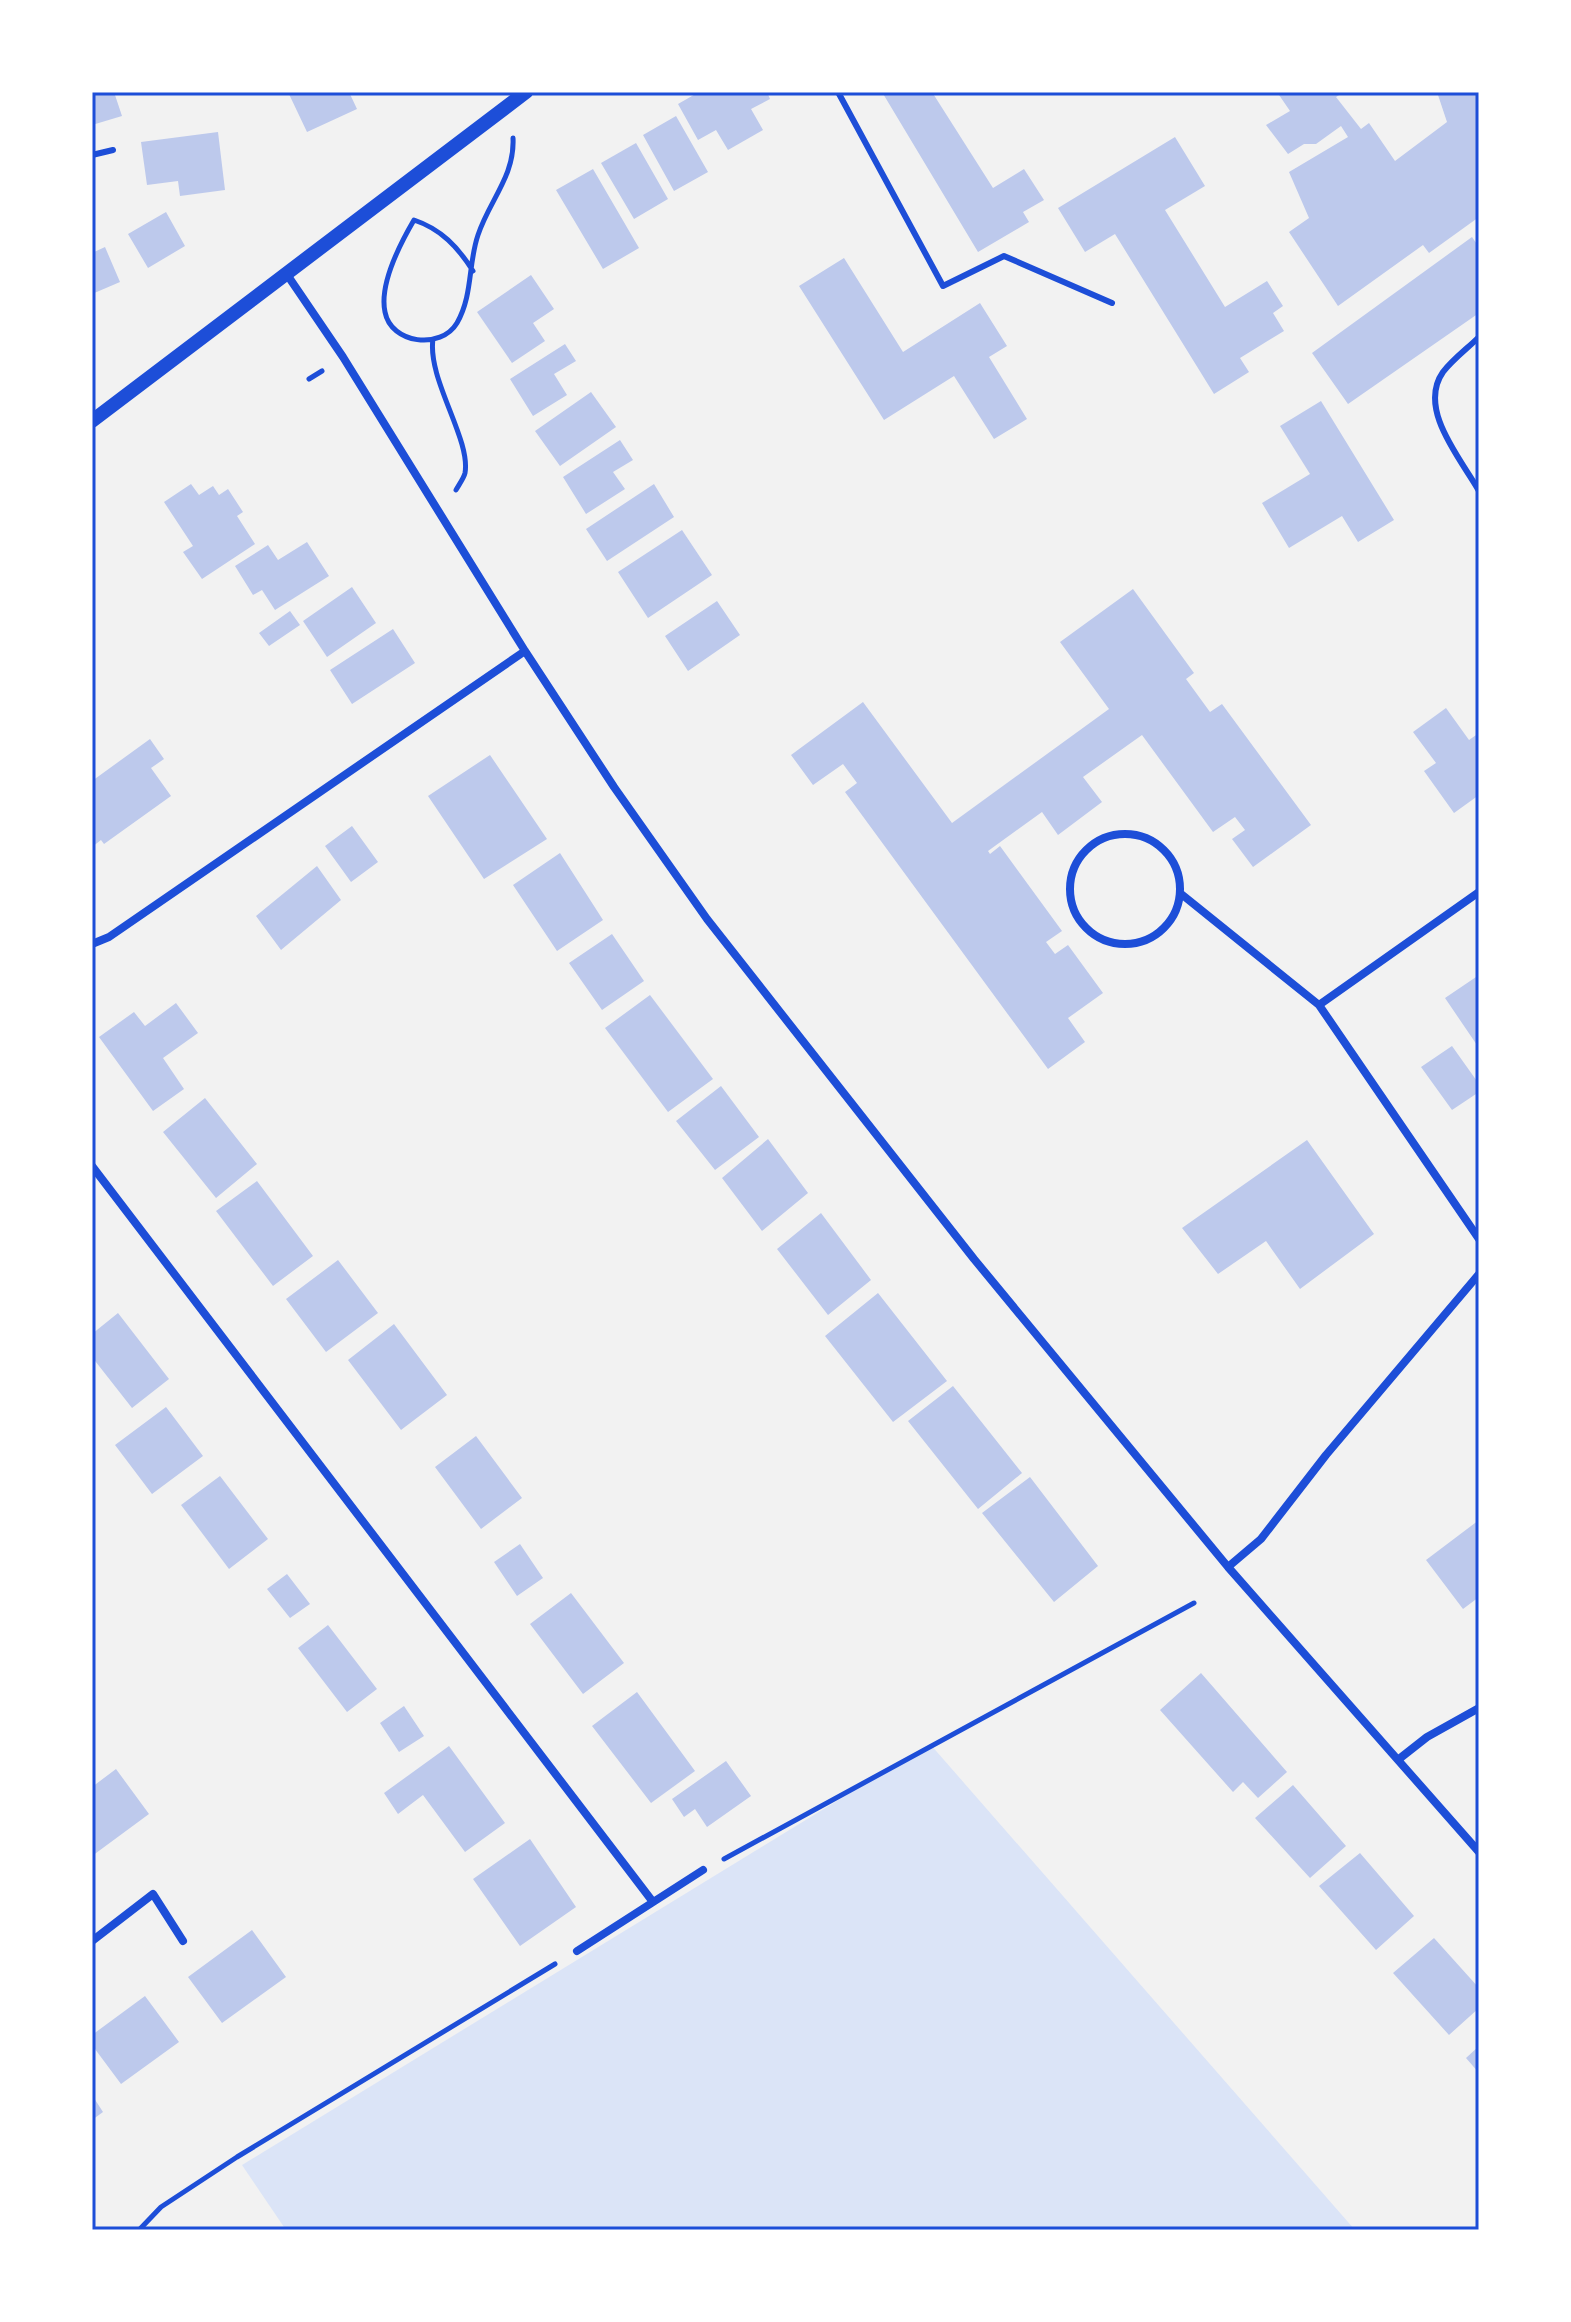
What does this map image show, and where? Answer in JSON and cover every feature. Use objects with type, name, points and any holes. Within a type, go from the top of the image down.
[{"type":"street","points":[[92,421],[288,276],[526,92]]},
{"type":"street","points":[[288,276],[343,357],[525,651],[614,787],[707,919],[974,1259],[1228,1567],[1479,1852]]},
{"type":"street","points":[[92,944],[122,928],[525,651]]},
{"type":"street","points":[[1180,893],[1177,910],[1156,935],[1124,944],[1107,942],[1086,928],[1072,906],[1072,871],[1094,843],[1128,834],[1160,847],[1172,860],[1180,893],[1319,1005],[1479,1239]]},
{"type":"street","points":[[1319,1005],[1479,892]]},
{"type":"street","points":[[92,1166],[653,1902]]},
{"type":"street","points":[[1228,1567],[1261,1539],[1326,1455],[1479,1274]]},
{"type":"street","points":[[1399,1759],[1427,1737],[1479,1708]]},
{"type":"street","points":[[577,1951],[703,1870]]},
{"type":"street","points":[[92,1941],[153,1894],[183,1941]]},
{"type":"lane","points":[[838,92],[943,286],[1004,256],[1112,303]]},
{"type":"lane","points":[[92,155],[113,150]]},
{"type":"lane","points":[[1479,337],[1444,371],[1435,387],[1439,420],[1479,491]]},
{"type":"path","points":[[473,271],[463,255],[434,227],[414,220],[384,294],[385,314],[392,330],[401,337],[433,339],[455,327],[467,303],[473,271],[477,237],[507,179],[512,136]]},
{"type":"path","points":[[433,339],[431,357],[461,449],[465,473],[441,517]]},
{"type":"path","points":[[703,1870],[1194,1603]]},
{"type":"path","points":[[139,2230],[161,2207],[237,2157],[577,1951]]},
{"type":"shaded area","points":[[930,1744],[1355,2230],[286,2230],[242,2165]]},
{"type":"building","points":[[92,92],[114,92],[122,116],[92,125]]},
{"type":"building","points":[[288,92],[349,92],[357,109],[307,132]]},
{"type":"building","points":[[699,92],[767,92],[770,99],[751,109],[763,130],[728,150],[716,130],[698,140],[678,104]]},
{"type":"building","points":[[882,92],[932,92],[993,188],[1024,169],[1044,200],[1023,212],[1029,222],[978,252]]},
{"type":"building","points":[[1277,92],[1344,92],[1336,97],[1361,129],[1369,123],[1395,161],[1447,122],[1437,92],[1479,92],[1479,217],[1429,253],[1423,245],[1338,306],[1289,232],[1309,218],[1289,172],[1348,137],[1341,126],[1316,144],[1304,144],[1288,154],[1266,125],[1290,111]]},
{"type":"building","points":[[676,116],[708,172],[674,191],[643,135]]},
{"type":"building","points":[[218,132],[225,190],[180,196],[178,181],[147,185],[141,142]]},
{"type":"building","points":[[1175,137],[1205,186],[1165,210],[1225,307],[1267,281],[1283,306],[1273,313],[1284,331],[1240,358],[1249,372],[1214,394],[1115,234],[1085,252],[1058,208]]},
{"type":"building","points":[[636,143],[668,199],[634,219],[601,163]]},
{"type":"building","points":[[593,169],[639,248],[603,269],[556,190]]},
{"type":"building","points":[[166,212],[185,246],[148,268],[128,234]]},
{"type":"building","points":[[1472,237],[1479,247],[1479,313],[1348,404],[1312,353]]},
{"type":"building","points":[[105,247],[120,282],[92,294],[92,253]]},
{"type":"building","points":[[844,258],[903,352],[980,303],[1007,346],[989,357],[1027,419],[994,439],[954,376],[884,420],[799,286]]},
{"type":"building","points":[[531,275],[554,309],[533,323],[545,341],[512,363],[477,312]]},
{"type":"building","points":[[565,344],[576,361],[554,374],[567,395],[533,416],[510,379]]},
{"type":"building","points":[[591,392],[616,427],[560,466],[535,431]]},
{"type":"building","points":[[1321,401],[1394,520],[1358,542],[1342,516],[1289,548],[1262,503],[1310,474],[1280,426]]},
{"type":"building","points":[[620,440],[633,460],[613,472],[625,489],[586,514],[563,477]]},
{"type":"building","points":[[191,484],[199,495],[213,486],[219,495],[228,489],[243,512],[237,516],[255,544],[202,579],[183,552],[193,546],[164,502]]},
{"type":"building","points":[[654,484],[674,517],[607,561],[586,529]]},
{"type":"building","points":[[682,530],[712,575],[648,618],[618,572]]},
{"type":"building","points":[[307,542],[329,576],[275,610],[262,590],[253,595],[235,566],[268,545],[278,560]]},
{"type":"building","points":[[352,587],[376,623],[327,657],[303,621]]},
{"type":"building","points":[[1133,589],[1194,673],[1186,679],[1210,712],[1222,704],[1311,825],[1253,867],[1232,839],[1245,830],[1235,817],[1213,832],[1142,735],[1083,777],[1102,802],[1058,835],[1042,812],[988,851],[990,854],[1000,846],[1062,931],[1046,942],[1055,954],[1068,945],[1103,993],[1068,1018],[1085,1042],[1048,1069],[845,792],[857,783],[843,764],[813,785],[791,755],[863,702],[952,823],[1109,709],[1060,642]]},
{"type":"building","points":[[717,601],[740,635],[688,671],[665,636]]},
{"type":"building","points":[[290,611],[300,625],[269,646],[259,633]]},
{"type":"building","points":[[393,629],[415,663],[352,704],[330,670]]},
{"type":"building","points":[[1446,708],[1469,740],[1479,733],[1479,795],[1454,813],[1424,771],[1436,763],[1413,732]]},
{"type":"building","points":[[150,739],[164,759],[151,768],[171,796],[104,844],[101,840],[92,847],[92,781]]},
{"type":"building","points":[[490,755],[547,839],[484,879],[428,796]]},
{"type":"building","points":[[352,826],[378,862],[351,882],[325,846]]},
{"type":"building","points":[[560,853],[603,920],[557,951],[513,885]]},
{"type":"building","points":[[317,866],[341,900],[281,950],[256,916]]},
{"type":"building","points":[[612,934],[644,981],[602,1010],[569,963]]},
{"type":"building","points":[[1479,975],[1479,1048],[1445,998]]},
{"type":"building","points":[[650,995],[713,1079],[668,1112],[605,1028]]},
{"type":"building","points":[[176,1003],[198,1033],[163,1058],[184,1089],[153,1111],[99,1037],[134,1012],[145,1026]]},
{"type":"building","points":[[1452,1046],[1479,1084],[1479,1092],[1452,1110],[1421,1067]]},
{"type":"building","points":[[721,1086],[759,1137],[715,1170],[676,1121]]},
{"type":"building","points":[[205,1098],[257,1164],[216,1198],[163,1132]]},
{"type":"building","points":[[768,1139],[808,1193],[762,1231],[722,1178]]},
{"type":"building","points":[[1307,1140],[1374,1234],[1300,1289],[1266,1241],[1218,1274],[1182,1228]]},
{"type":"building","points":[[257,1181],[313,1256],[273,1286],[216,1211]]},
{"type":"building","points":[[821,1213],[871,1280],[828,1315],[777,1249]]},
{"type":"building","points":[[338,1260],[378,1313],[326,1352],[286,1299]]},
{"type":"building","points":[[878,1293],[947,1381],[893,1422],[825,1336]]},
{"type":"building","points":[[118,1313],[169,1379],[132,1408],[92,1357],[92,1334]]},
{"type":"building","points":[[394,1324],[447,1395],[401,1430],[348,1360]]},
{"type":"building","points":[[953,1386],[1022,1473],[978,1509],[908,1421]]},
{"type":"building","points":[[166,1407],[203,1456],[152,1494],[115,1445]]},
{"type":"building","points":[[476,1436],[522,1498],[481,1529],[435,1467]]},
{"type":"building","points":[[220,1476],[268,1539],[229,1569],[181,1505]]},
{"type":"building","points":[[1030,1477],[1098,1566],[1054,1602],[982,1513]]},
{"type":"building","points":[[1479,1520],[1479,1597],[1463,1609],[1426,1560]]},
{"type":"building","points":[[520,1544],[543,1578],[517,1596],[494,1562]]},
{"type":"building","points":[[287,1574],[310,1604],[290,1618],[267,1589]]},
{"type":"building","points":[[571,1593],[624,1663],[583,1694],[530,1624]]},
{"type":"building","points":[[328,1625],[377,1689],[347,1712],[298,1648]]},
{"type":"building","points":[[1201,1673],[1287,1772],[1258,1798],[1243,1782],[1233,1792],[1160,1710]]},
{"type":"building","points":[[637,1692],[695,1771],[651,1803],[592,1726]]},
{"type":"building","points":[[404,1706],[424,1736],[399,1752],[380,1723]]},
{"type":"building","points":[[449,1746],[505,1823],[465,1852],[423,1795],[398,1814],[384,1793]]},
{"type":"building","points":[[726,1761],[751,1796],[707,1827],[695,1809],[684,1817],[672,1799]]},
{"type":"building","points":[[116,1769],[149,1814],[92,1856],[92,1787]]},
{"type":"building","points":[[1293,1785],[1346,1846],[1310,1878],[1255,1818]]},
{"type":"building","points":[[530,1839],[576,1907],[520,1946],[473,1879]]},
{"type":"building","points":[[1360,1853],[1414,1916],[1376,1950],[1319,1886]]},
{"type":"building","points":[[252,1930],[286,1977],[222,2023],[188,1977]]},
{"type":"building","points":[[1434,1938],[1479,1988],[1479,2008],[1449,2035],[1393,1973]]},
{"type":"building","points":[[145,1996],[179,2042],[121,2084],[92,2045],[92,2035]]},
{"type":"building","points":[[1479,2046],[1479,2073],[1466,2058]]},
{"type":"building","points":[[92,2095],[103,2112],[92,2120]]}]
